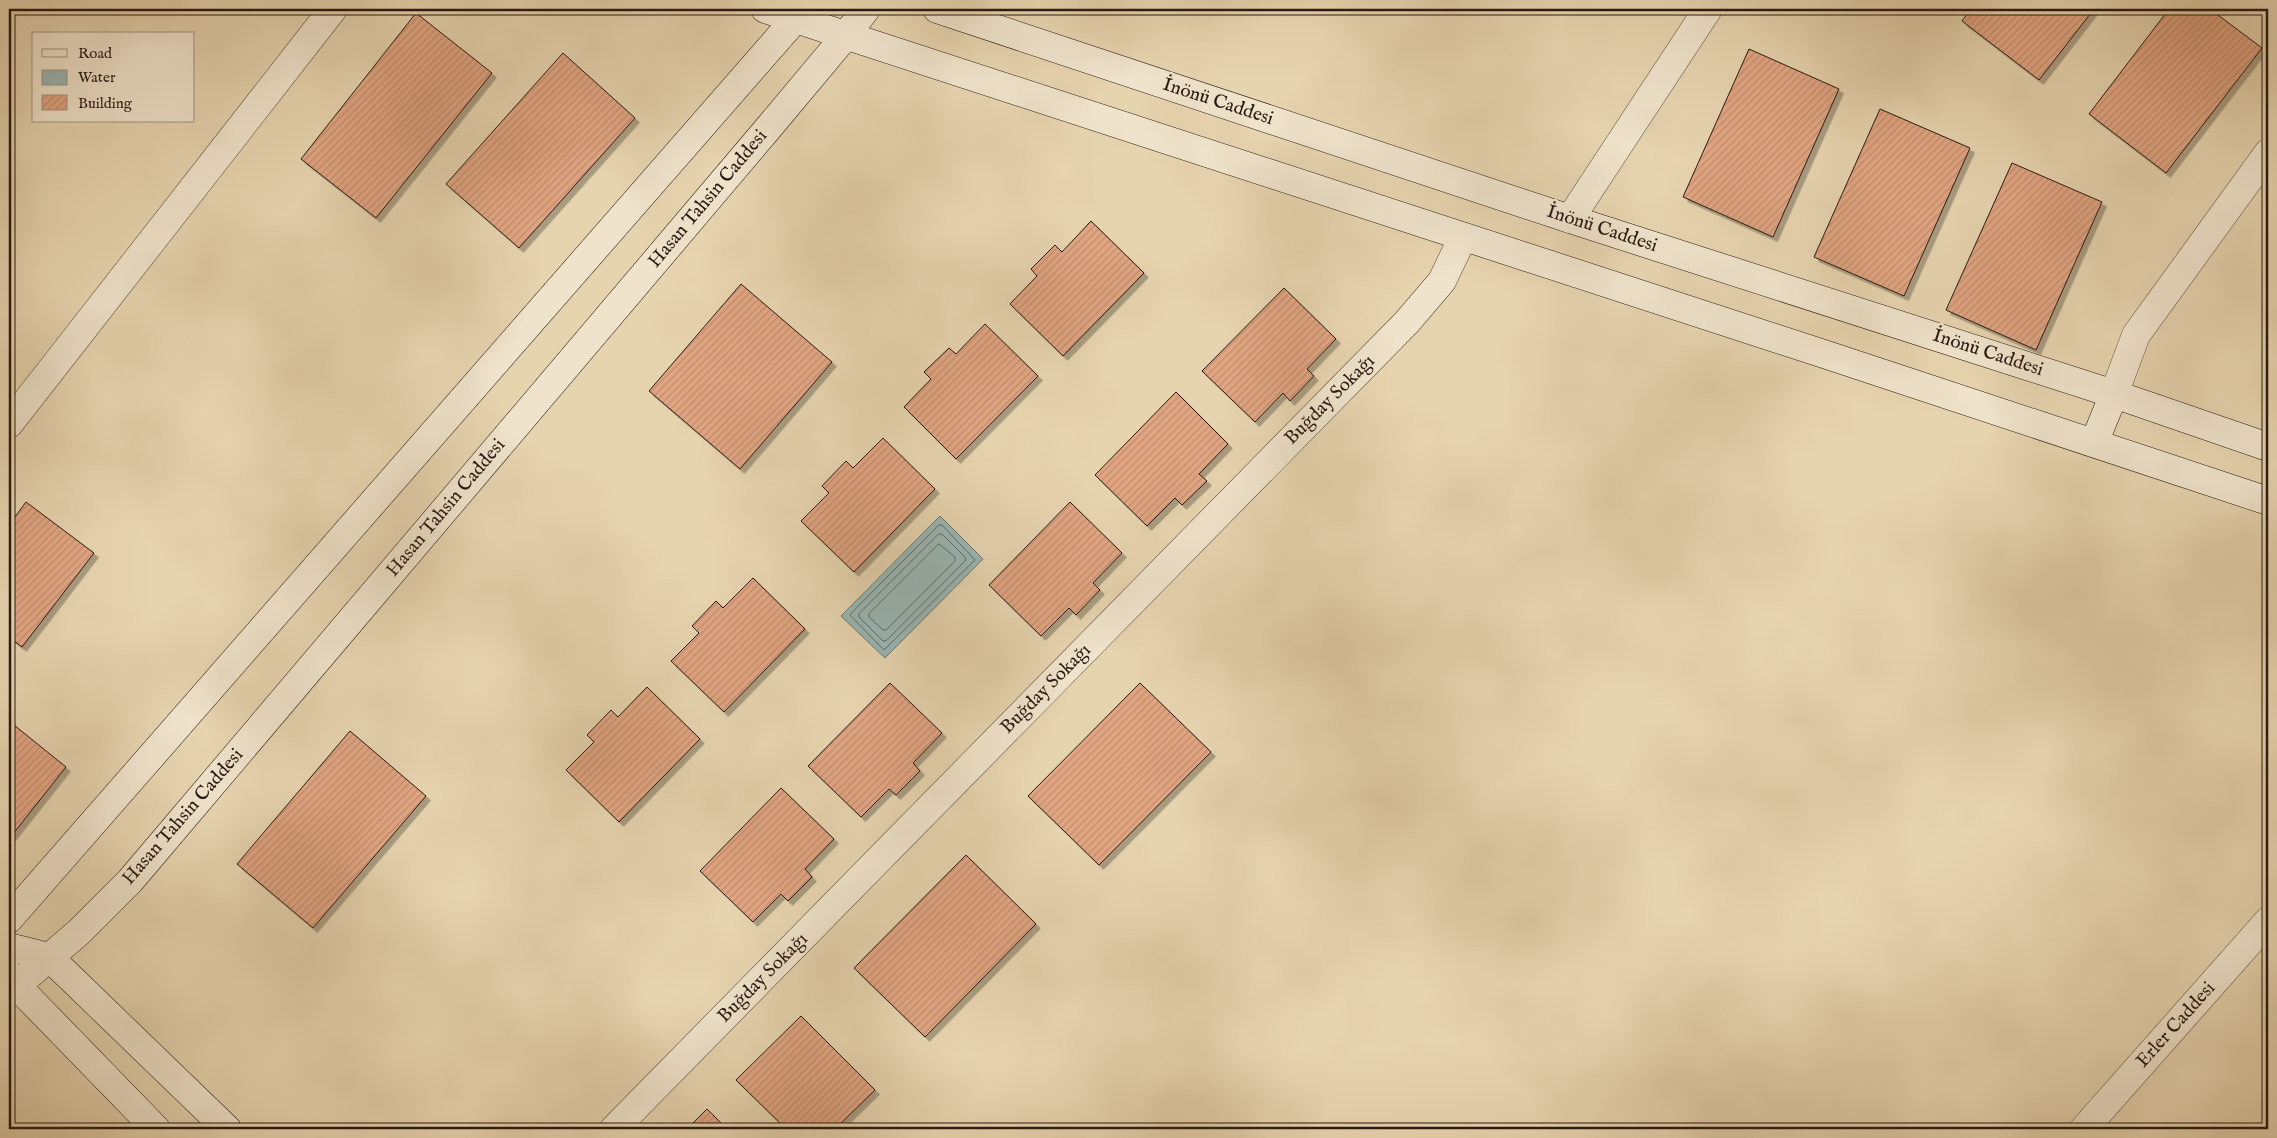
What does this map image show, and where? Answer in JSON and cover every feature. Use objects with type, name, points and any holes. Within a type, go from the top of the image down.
[{"type":"main road","points":[[9,424],[333,9]]},
{"type":"main road","points":[[765,9],[800,14],[847,34],[2268,501]]},
{"type":"main road","name":"Hasan Tahsin Caddesi","points":[[11,984],[49,957],[79,932],[130,881],[847,34],[866,9]]},
{"type":"main road","name":"İnönü Caddesi","points":[[937,9],[1570,219],[2114,394],[2268,447]]},
{"type":"main road","points":[[1570,219],[1708,9]]},
{"type":"main road","points":[[9,919],[800,14]]},
{"type":"main road","points":[[2094,443],[2136,335],[2268,153]]},
{"type":"main road","name":"Buğday Sokağı","points":[[614,1129],[1408,322],[1442,281],[1463,236]]},
{"type":"main road","name":"Erler Caddesi","points":[[2084,1129],[2268,921]]},
{"type":"main road","points":[[9,947],[49,957],[227,1129]]},
{"type":"main road","points":[[11,984],[156,1129]]},
{"type":"water","points":[[940,516],[983,559],[885,658],[841,616]]},
{"type":"building","points":[[1971,9],[2094,9],[2039,80],[1962,21]]},
{"type":"building","points":[[2169,9],[2210,9],[2262,48],[2166,173],[2089,114]]},
{"type":"building","points":[[416,13],[492,73],[376,218],[301,159]]},
{"type":"building","points":[[1749,49],[1839,89],[1773,237],[1683,197]]},
{"type":"building","points":[[563,53],[635,118],[519,248],[446,184]]},
{"type":"building","points":[[1880,109],[1970,148],[1904,296],[1814,257]]},
{"type":"building","points":[[2012,163],[2102,202],[2036,350],[1946,310]]},
{"type":"building","points":[[1091,221],[1144,273],[1063,356],[1010,304],[1037,276],[1031,269],[1055,245],[1062,252]]},
{"type":"building","points":[[741,284],[832,362],[740,469],[649,391]]},
{"type":"building","points":[[1284,288],[1336,339],[1307,369],[1314,376],[1290,401],[1283,393],[1255,422],[1202,371]]},
{"type":"building","points":[[985,324],[1038,376],[956,459],[904,407],[931,379],[924,372],[949,348],[956,354]]},
{"type":"building","points":[[1176,392],[1228,444],[1199,474],[1207,481],[1182,505],[1175,498],[1147,526],[1095,475]]},
{"type":"building","points":[[883,438],[935,489],[854,572],[801,521],[829,493],[822,486],[846,461],[853,468]]},
{"type":"building","points":[[26,502],[94,553],[22,647],[9,637],[9,525]]},
{"type":"building","points":[[1070,502],[1122,553],[1093,583],[1100,590],[1076,615],[1069,608],[1041,636],[989,585]]},
{"type":"building","points":[[753,578],[805,629],[724,712],[671,661],[699,633],[692,626],[716,601],[723,608]]},
{"type":"building","points":[[890,683],[942,733],[913,763],[920,771],[896,795],[889,789],[861,817],[808,766]]},
{"type":"building","points":[[1140,683],[1211,752],[1099,865],[1028,796]]},
{"type":"building","points":[[647,687],[700,739],[619,822],[566,770],[594,742],[587,735],[611,710],[618,717]]},
{"type":"building","points":[[9,721],[66,767],[9,839]]},
{"type":"building","points":[[350,731],[426,796],[313,928],[237,864]]},
{"type":"building","points":[[781,788],[834,839],[805,869],[812,877],[788,901],[781,894],[753,922],[700,871]]},
{"type":"building","points":[[966,855],[1036,924],[925,1037],[854,968]]},
{"type":"building","points":[[801,1016],[875,1090],[835,1129],[786,1129],[736,1080]]},
{"type":"building","points":[[707,1109],[727,1129],[687,1129]]}]
